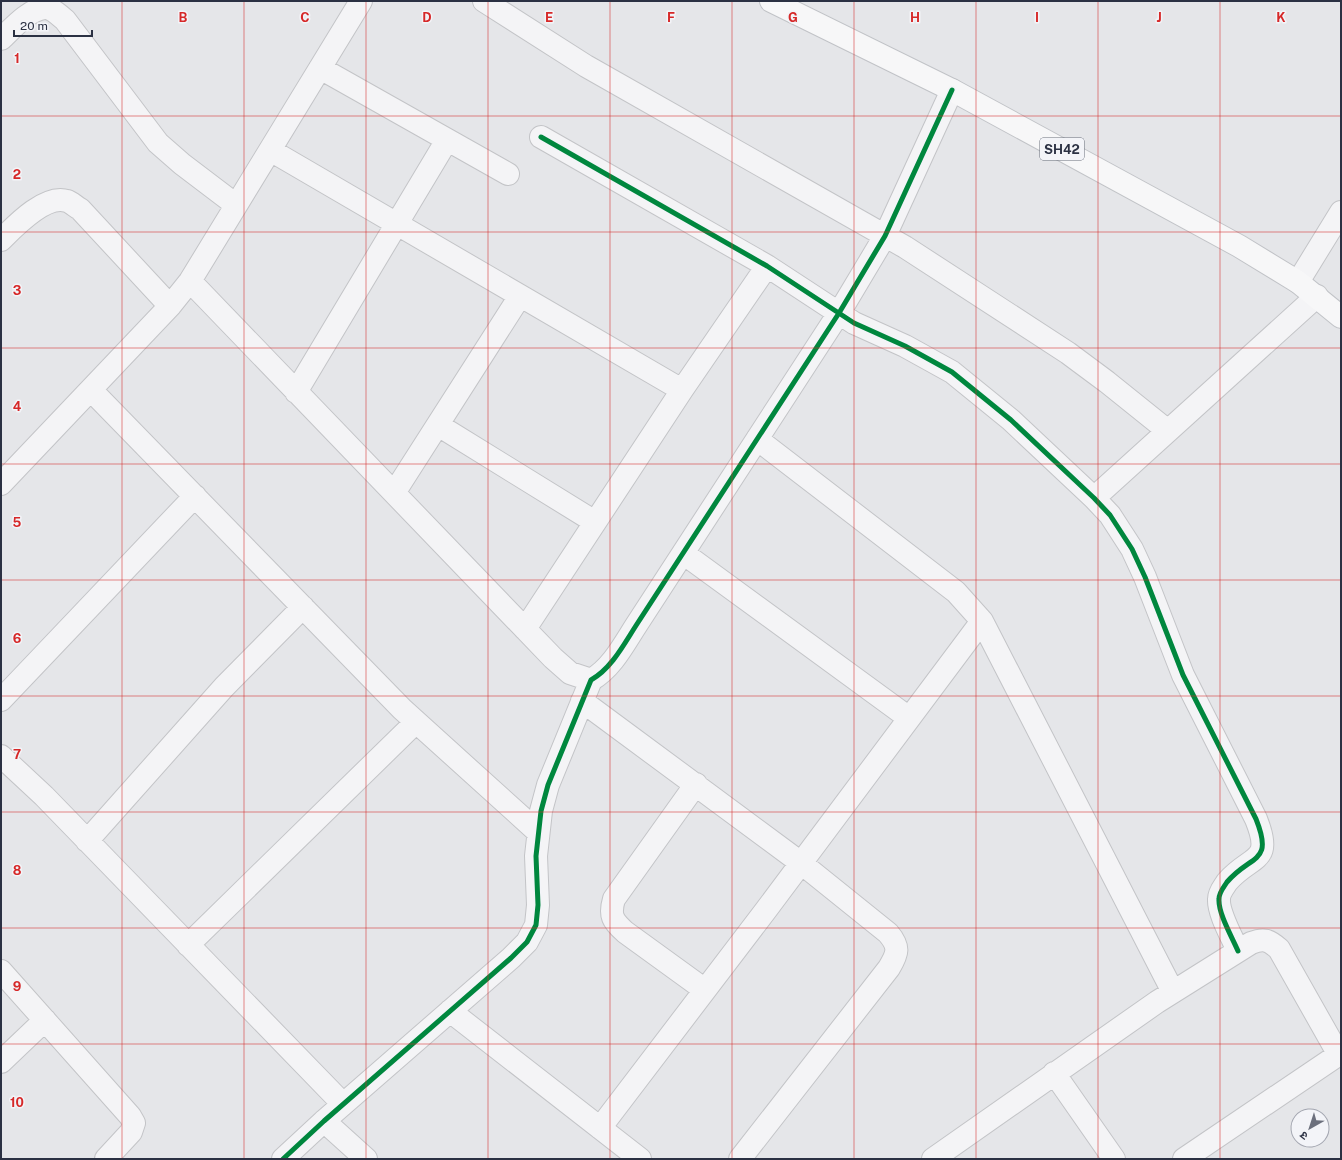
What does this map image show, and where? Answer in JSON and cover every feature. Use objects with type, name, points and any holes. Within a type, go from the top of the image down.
[{"type":"main road","name":"SH42","points":[[770,1],[952,90],[1239,246],[1298,282],[1340,315]]},
{"type":"street","points":[[1,484],[170,306],[190,281],[361,1]]},
{"type":"street","points":[[484,1],[586,66],[905,247],[1068,353],[1168,431]]},
{"type":"street","points":[[1,39],[32,12],[44,8],[54,11],[65,20],[158,143],[182,164],[236,205]]},
{"type":"street","points":[[320,68],[508,174]]},
{"type":"street","points":[[283,1159],[343,1104],[511,958],[527,942],[536,925],[538,905],[536,856],[538,832],[548,785],[591,680],[601,674],[608,667],[839,313],[885,236],[952,90]]},
{"type":"street","points":[[541,137],[767,266],[854,323],[904,346],[952,372],[1011,420],[1110,515],[1132,549],[1145,577],[1183,675],[1256,819],[1262,836],[1263,848],[1259,857],[1235,873],[1223,888],[1219,898],[1221,909],[1238,951]]},
{"type":"street","points":[[296,392],[447,140]]},
{"type":"street","points":[[270,150],[682,390]]},
{"type":"street","points":[[1,240],[27,215],[46,202],[66,200],[80,209],[170,306]]},
{"type":"street","points":[[1298,282],[1341,212]]},
{"type":"street","points":[[525,629],[682,390],[767,266]]},
{"type":"street","points":[[190,281],[525,629],[570,673],[591,680]]},
{"type":"street","points":[[394,493],[520,296]]},
{"type":"street","points":[[1094,498],[1317,296]]},
{"type":"street","points":[[91,390],[416,722],[538,832]]},
{"type":"street","points":[[438,425],[595,522]]},
{"type":"street","points":[[757,439],[950,587],[982,621],[1172,992]]},
{"type":"street","points":[[1,700],[195,496]]},
{"type":"street","points":[[683,553],[909,718]]},
{"type":"street","points":[[87,841],[224,687],[303,607]]},
{"type":"street","points":[[600,1128],[982,621]]},
{"type":"street","points":[[582,701],[801,863],[888,933],[895,941],[897,950],[889,968],[740,1159]]},
{"type":"street","points":[[188,945],[416,722]]},
{"type":"street","points":[[1,756],[44,796],[343,1104]]},
{"type":"street","points":[[696,784],[614,899],[611,909],[612,917],[617,925],[625,932],[705,990]]},
{"type":"street","points":[[932,1159],[1172,992],[1238,951],[1261,939],[1271,942],[1279,949],[1340,1054],[1184,1159]]},
{"type":"street","points":[[1,971],[116,1100],[134,1123],[131,1132],[106,1159]]},
{"type":"street","points":[[450,1011],[640,1159]]},
{"type":"street","points":[[1,1062],[45,1020]]},
{"type":"street","points":[[1054,1073],[1114,1159]]},
{"type":"street","points":[[324,1121],[366,1159]]},
{"type":"cycle path","points":[[283,1159],[324,1121],[511,958],[527,942],[536,925],[538,905],[536,856],[541,811],[548,785],[591,680],[605,669],[622,647],[839,313],[885,236],[952,90]]},
{"type":"cycle path","points":[[541,137],[767,266],[854,323],[905,346],[952,372],[1011,420],[1110,515],[1132,549],[1145,577],[1183,675],[1256,819],[1261,833],[1261,851],[1257,857],[1227,882],[1219,896],[1219,905],[1223,918],[1238,951]]}]
